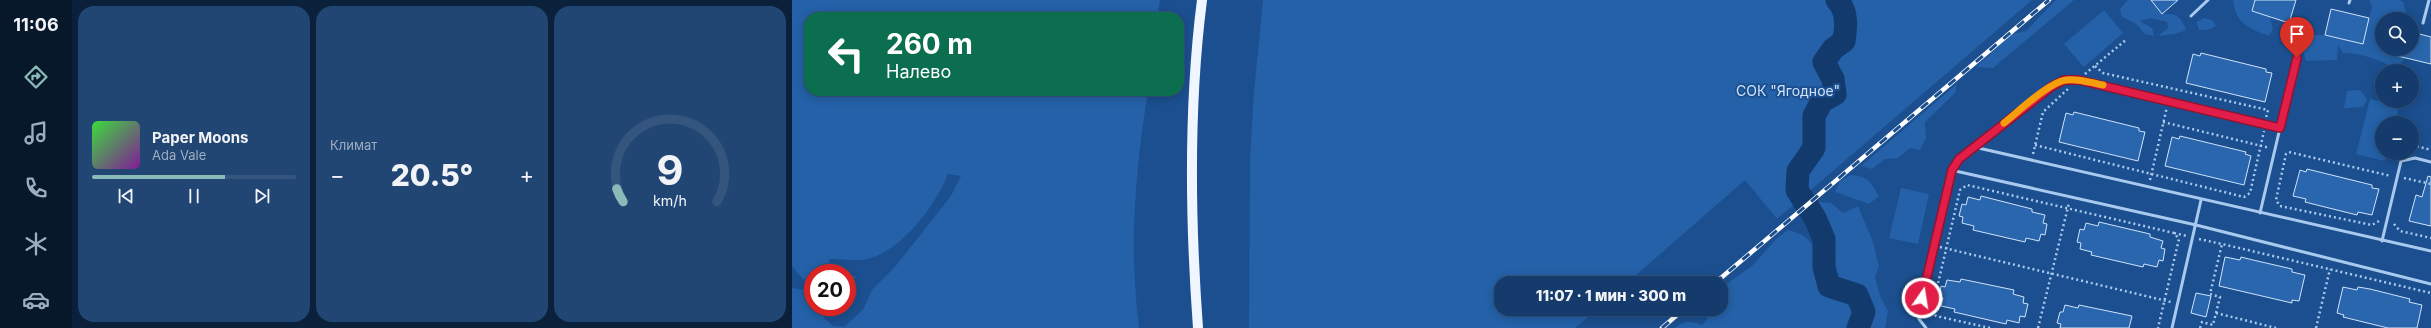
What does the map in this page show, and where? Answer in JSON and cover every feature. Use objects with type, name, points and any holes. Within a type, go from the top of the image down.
[{"type":"main road","points":[[1198,328],[1193,260],[1192,177],[1193,112],[1202,0]]},
{"type":"lane","points":[[2191,16],[2208,0]]},
{"type":"lane","points":[[2423,23],[2429,0]]},
{"type":"lane","points":[[2260,213],[2297,58]]},
{"type":"lane","points":[[1926,328],[1919,320],[1919,311],[1952,170],[1959,159],[2051,87],[2064,80],[2079,80],[2280,128]]},
{"type":"lane","points":[[1974,147],[2431,252]]},
{"type":"lane","points":[[2382,241],[2402,161],[2408,158],[2431,162]]},
{"type":"lane","points":[[1952,170],[2196,225],[2431,284]]},
{"type":"lane","points":[[2172,328],[2201,200]]},
{"type":"path","points":[[2035,146],[2244,197],[2250,193],[2268,110],[2103,73],[2095,66]]},
{"type":"path","points":[[2148,187],[2168,101]]},
{"type":"path","points":[[2163,122],[2389,175],[2388,183]]},
{"type":"path","points":[[2419,147],[2431,150]]},
{"type":"path","points":[[2289,152],[2286,154],[2276,200],[2280,206],[2372,225],[2379,221],[2380,213]]},
{"type":"path","points":[[2403,186],[2405,178],[2431,184]]},
{"type":"path","points":[[1990,328],[1936,316],[1932,309],[1960,190],[1967,185],[2174,233],[2179,238],[2158,328]]},
{"type":"path","points":[[2038,328],[2071,197]]},
{"type":"path","points":[[2396,217],[2394,224],[2400,231],[2431,238]]},
{"type":"path","points":[[2200,328],[2202,322],[2213,325],[2220,297],[2210,294],[2222,244],[2431,293]]},
{"type":"path","points":[[1934,246],[2178,303]]},
{"type":"path","points":[[2316,328],[2333,259]]},
{"type":"path","points":[[2216,313],[2276,328]]},
{"type":"green space","points":[[792,0],[1160,0],[1158,12],[804,12],[804,96],[1147,96],[1143,121],[1135,210],[1134,268],[1139,328],[792,328],[792,288],[804,290],[804,316],[824,316],[824,318],[833,326],[844,327],[863,310],[872,290],[894,268],[951,196],[961,176],[948,174],[943,186],[927,211],[907,235],[895,245],[883,253],[871,258],[861,260],[829,259],[829,264],[804,264],[803,279],[792,266]]},
{"type":"green space","name":"СОК \"Ягодное\"","points":[[1263,0],[2032,0],[1777,219],[1745,180],[1635,276],[1494,276],[1494,316],[1589,316],[1575,328],[1249,328],[1250,160],[1254,91]]},
{"type":"green space","points":[[2056,0],[2074,0],[1993,68],[1976,67],[2012,34],[2026,31]]},
{"type":"green space","points":[[2128,0],[2151,0],[2162,14],[2177,16],[2182,21],[2186,30],[2175,34],[2158,36],[2168,28],[2167,22],[2150,18],[2140,21],[2152,28],[2154,36],[2145,34],[2136,24],[2121,16],[2120,9]]},
{"type":"green space","points":[[2233,0],[2255,0],[2252,11],[2270,17],[2273,29],[2269,36],[2250,28],[2240,20],[2234,8]]},
{"type":"green space","points":[[2369,0],[2399,0],[2403,2],[2406,12],[2375,12],[2375,56],[2398,56],[2405,58],[2401,63],[2402,64],[2386,64],[2372,58],[2343,53],[2338,45],[2337,60],[2306,61],[2303,50],[2307,45],[2298,39],[2297,27],[2310,35],[2325,35],[2363,43],[2372,6]]},
{"type":"green space","points":[[2104,10],[2123,33],[2084,67],[2064,44]]},
{"type":"green space","points":[[2204,18],[2212,20],[2216,26],[2208,30],[2199,30],[2196,22]]},
{"type":"green space","points":[[1957,84],[1955,93],[1925,122],[1926,138],[1920,150],[1910,148],[1898,158],[1885,159],[1872,169],[1861,166]]},
{"type":"green space","points":[[2360,90],[2367,99],[2363,107],[2344,108],[2347,91]]},
{"type":"green space","points":[[2370,99],[2375,100],[2375,108],[2399,108],[2397,116],[2375,116],[2375,159],[2356,154]]},
{"type":"green space","points":[[1850,175],[1868,180],[1879,196],[1869,204],[1835,192],[1840,181]]},
{"type":"green space","points":[[1901,188],[1929,194],[1918,244],[1889,238]]},
{"type":"green space","points":[[1819,202],[1831,203],[1843,213],[1858,206],[1873,242],[1879,266],[1875,277],[1880,296],[1888,311],[1885,328],[1675,328],[1685,322],[1702,325],[1709,316],[1728,316],[1728,283],[1753,265],[1777,238],[1788,230],[1796,232],[1808,239],[1814,249],[1815,255],[1813,271],[1821,278],[1831,271],[1836,257],[1830,245],[1813,236],[1821,218],[1808,221],[1807,210]]},
{"type":"building","points":[[2151,0],[2178,0],[2162,14]]},
{"type":"building","points":[[2255,0],[2296,0],[2289,23],[2252,11]]},
{"type":"building","points":[[2331,9],[2369,18],[2363,44],[2325,35]]},
{"type":"building","points":[[2419,34],[2431,37],[2431,64],[2398,56],[2419,56]]},
{"type":"building","points":[[2201,53],[2266,69],[2266,72],[2272,73],[2265,102],[2186,83],[2193,54],[2200,56]]},
{"type":"building","points":[[2074,112],[2139,128],[2139,131],[2145,132],[2138,161],[2059,142],[2066,113],[2073,115]]},
{"type":"building","points":[[2180,136],[2246,152],[2245,154],[2251,156],[2244,185],[2165,166],[2172,137],[2179,139]]},
{"type":"building","points":[[2307,169],[2372,185],[2372,188],[2379,189],[2372,215],[2358,212],[2357,215],[2305,202],[2306,199],[2293,196],[2300,170],[2306,172]]},
{"type":"building","points":[[2428,176],[2431,177],[2431,226],[2409,221],[2416,195],[2422,197]]},
{"type":"building","points":[[1981,196],[2032,209],[2032,212],[2045,215],[2043,223],[2047,224],[2045,235],[2041,234],[2039,241],[2026,238],[2025,242],[1973,230],[1974,226],[1962,223],[1963,217],[1959,216],[1962,204],[1966,205],[1968,197],[1980,200]]},
{"type":"building","points":[[2099,222],[2150,234],[2150,237],[2163,241],[2161,248],[2165,249],[2163,261],[2159,260],[2157,267],[2144,264],[2143,267],[2091,255],[2092,252],[2080,249],[2081,243],[2077,242],[2080,229],[2084,230],[2086,223],[2098,226]]},
{"type":"building","points":[[2225,257],[2240,260],[2241,257],[2292,269],[2292,272],[2305,275],[2299,301],[2292,300],[2292,303],[2219,286]]},
{"type":"building","points":[[1961,279],[2014,290],[2013,294],[2024,297],[2023,303],[2028,304],[2025,317],[2020,316],[2019,323],[2007,320],[2006,324],[1954,312],[1955,309],[1941,306],[1943,298],[1939,297],[1941,286],[1945,287],[1947,280],[1960,282]]},
{"type":"building","points":[[2343,287],[2357,290],[2358,287],[2370,289],[2410,299],[2409,302],[2422,305],[2417,328],[2388,328],[2343,317],[2344,315],[2337,313]]},
{"type":"building","points":[[2196,293],[2211,296],[2206,317],[2191,313]]},
{"type":"building","points":[[2065,305],[2078,308],[2079,305],[2132,316],[2129,328],[2060,328],[2061,324],[2057,323],[2060,312],[2063,312]]},
{"type":"waterway","points":[[1837,0],[1841,4],[1845,14],[1846,25],[1844,41],[1833,49],[1824,62],[1833,79],[1835,94],[1822,101],[1814,116],[1814,148],[1798,171],[1797,190],[1815,218],[1824,239],[1824,267],[1829,286],[1857,295],[1864,312],[1858,328]]},
{"type":"railway","points":[[1723,276],[2049,0]]},
{"type":"railway","points":[[1662,328],[1676,316]]},
{"type":"slow traffic","points":[[2004,123],[2051,87],[2064,80],[2079,80],[2103,85]]},
{"type":"route","points":[[1922,298],[1952,170],[1959,159],[2051,87],[2064,80],[2079,80],[2280,128],[2297,58]]}]
